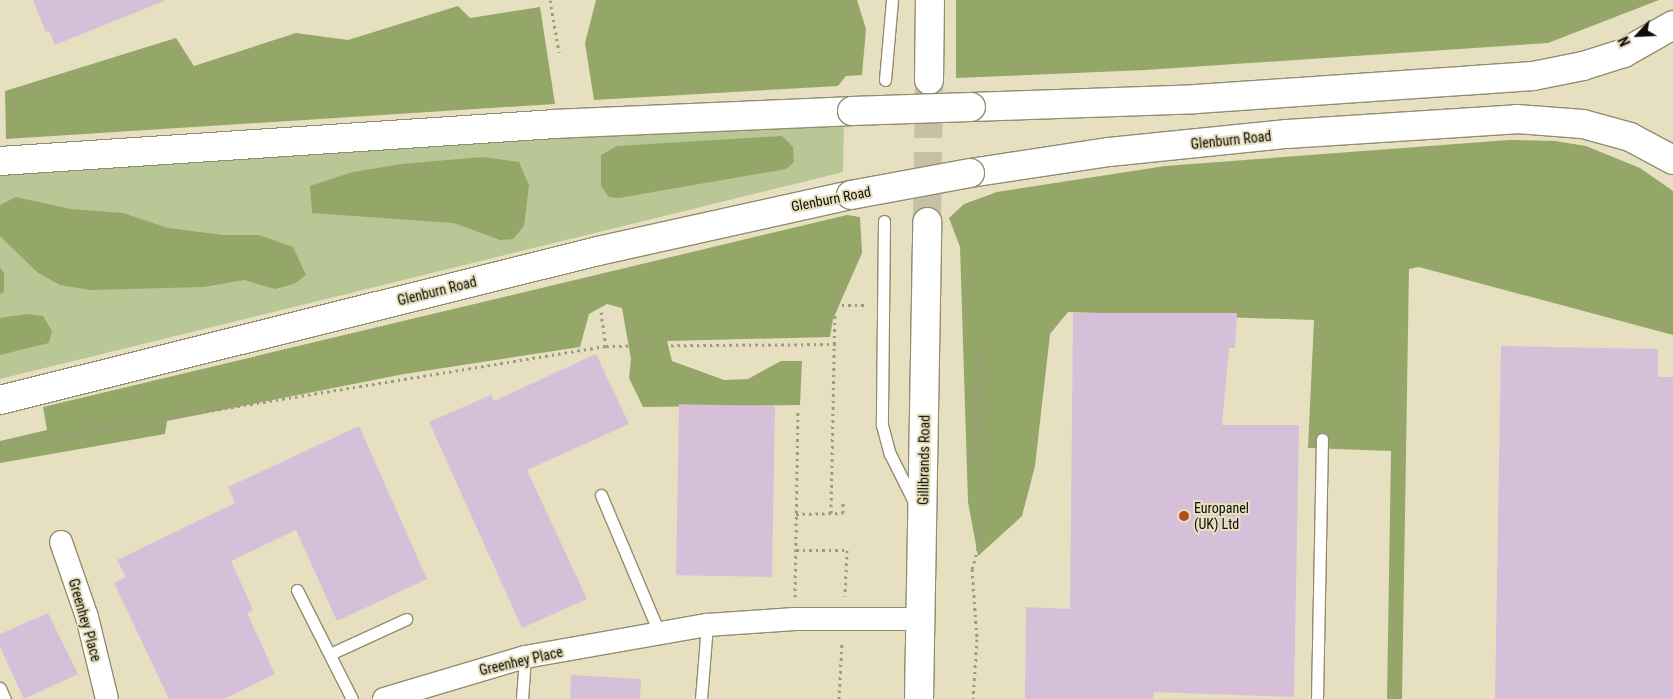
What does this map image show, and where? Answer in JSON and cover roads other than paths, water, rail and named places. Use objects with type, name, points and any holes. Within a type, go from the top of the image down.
[{"type":"main road","points":[[929,80],[930,0]]},
{"type":"main road","points":[[0,162],[555,124],[1196,99],[1533,76],[1583,66],[1624,53],[1673,25]]},
{"type":"main road","points":[[1372,88],[1376,128]]},
{"type":"main road","name":"Glenburn Road","points":[[0,400],[598,251],[851,195],[970,173],[1109,152],[1376,128],[1517,119],[1583,124],[1630,137],[1673,160]]},
{"type":"main road","name":"Gillibrands Road","points":[[918,699],[924,522],[927,222]]},
{"type":"street","name":"Greenhey Place","points":[[61,542],[87,617],[107,699]]},
{"type":"street","name":"Greenhey Place","points":[[384,699],[525,657],[660,635],[707,625],[795,619],[922,619]]},
{"type":"lane","points":[[885,80],[892,0]]},
{"type":"lane","points":[[884,221],[882,425],[890,454],[924,522]]},
{"type":"lane","points":[[1317,699],[1322,439]]},
{"type":"lane","points":[[601,495],[660,635]]},
{"type":"lane","points":[[297,590],[352,699]]},
{"type":"lane","points":[[330,654],[406,619]]},
{"type":"lane","points":[[701,699],[707,625]]},
{"type":"lane","points":[[522,699],[525,657]]},
{"type":"lane","points":[[0,688],[5,699]]},
{"type":"tunnel","points":[[927,222],[929,80]]},
{"type":"place","name":"Europanel (UK) Ltd","points":[[1184,516]]}]
